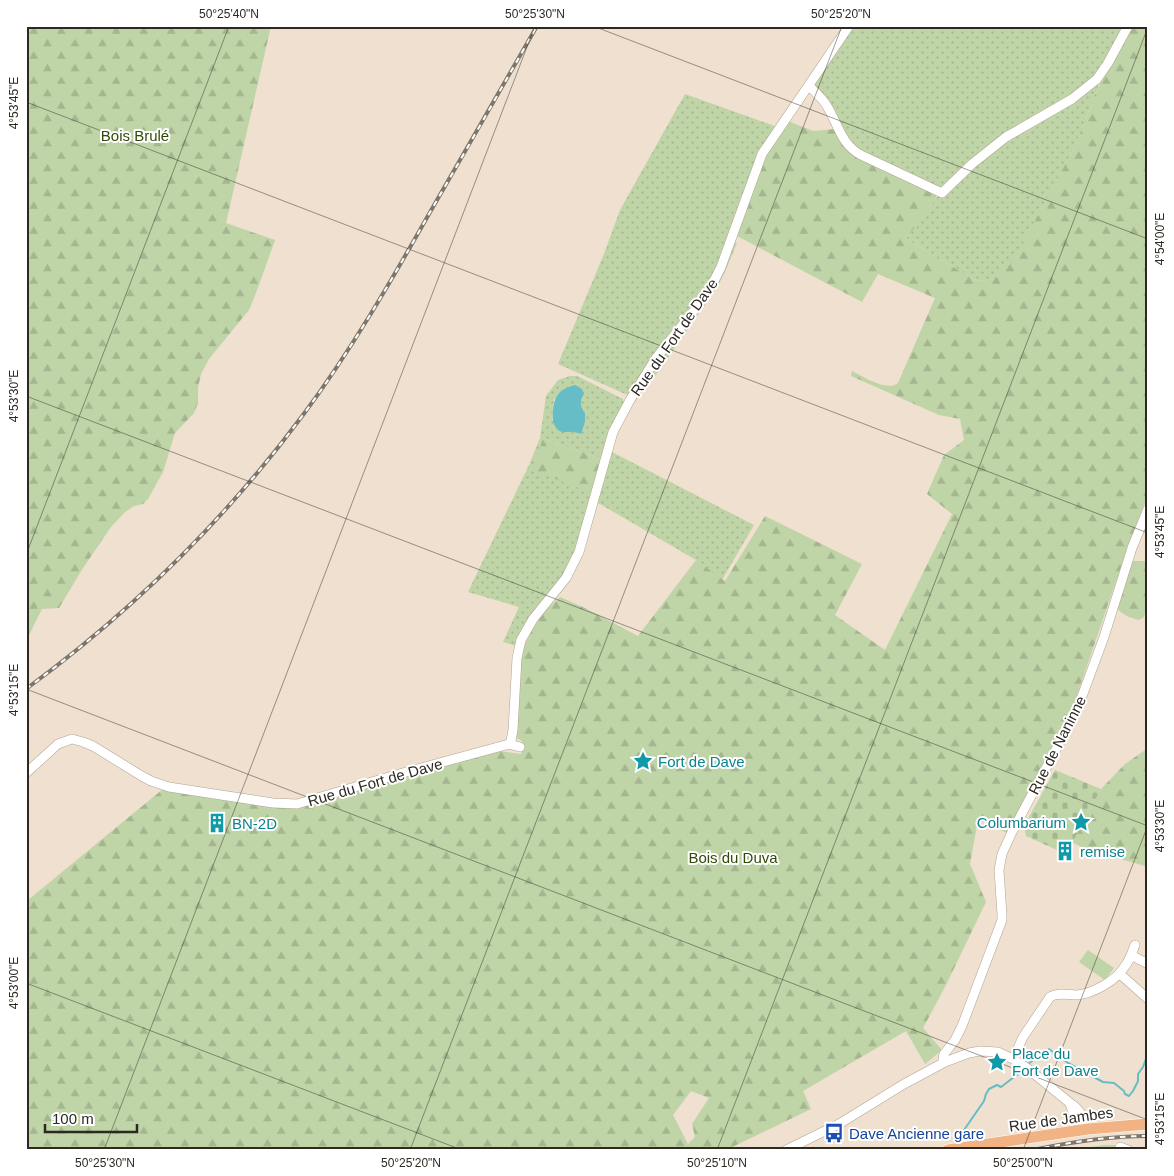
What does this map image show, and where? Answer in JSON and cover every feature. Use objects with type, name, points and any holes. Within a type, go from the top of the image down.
[{"type":"main road","name":"Rue de Jambes","points":[[948,1150],[1088,1129],[1148,1124]]},
{"type":"street","name":"Rue du Fort de Dave","points":[[26,773],[58,744],[72,739],[92,746],[151,781],[169,787],[273,803],[297,804],[509,744],[513,730],[517,658],[521,640],[533,619],[566,578],[579,552],[613,432],[656,358],[711,287],[721,267],[762,154],[849,26]]},
{"type":"street","points":[[808,86],[824,102],[846,142],[853,150],[942,193],[972,164],[1000,142],[1072,99],[1097,80],[1128,26]]},
{"type":"street","name":"Rue de Naninne","points":[[945,1062],[944,1054],[955,1040],[962,1026],[1002,920],[999,870],[1002,854],[1014,827],[1073,718],[1104,637],[1132,548],[1148,509]]},
{"type":"street","points":[[509,744],[520,747]]},
{"type":"street","points":[[1013,1059],[1023,1037],[1050,997],[1056,994],[1087,994],[1095,990],[1120,974],[1126,966],[1135,945]]},
{"type":"street","points":[[1131,955],[1148,964]]},
{"type":"street","points":[[1120,974],[1148,999]]},
{"type":"street","points":[[786,1150],[805,1146],[904,1084],[945,1062],[980,1051],[998,1052],[1025,1067],[1075,1106],[1084,1118],[1088,1129]]},
{"type":"street","points":[[1070,1103],[1075,1117],[1072,1132]]},
{"type":"green space","name":"Bois Brulé","points":[[26,26],[271,26],[226,223],[275,240],[249,310],[209,359],[201,374],[198,388],[198,403],[194,413],[175,433],[163,472],[148,499],[143,504],[134,506],[125,512],[111,527],[59,608],[42,609],[26,638]]},
{"type":"green space","points":[[849,26],[1128,26],[1098,82],[1098,87],[1075,146],[1014,261],[997,276],[989,280],[977,281],[906,239],[936,198],[942,193],[857,153],[827,106],[809,86]]},
{"type":"green space","name":"Bois du Duva","points":[[1131,26],[1148,26],[1148,495],[1067,720],[1007,833],[978,820],[970,864],[986,902],[923,1028],[942,1050],[925,1064],[906,1031],[803,1091],[811,1109],[726,1150],[614,1148],[612,1150],[26,1150],[26,908],[28,900],[163,789],[297,807],[492,750],[521,754],[522,741],[517,738],[523,648],[546,610],[560,597],[638,636],[696,560],[725,581],[765,516],[862,564],[835,615],[885,650],[952,514],[927,494],[944,455],[964,440],[960,419],[939,415],[851,376],[852,371],[882,385],[888,386],[898,383],[935,298],[878,274],[862,302],[735,235],[764,155],[788,121],[813,131],[835,129],[841,142],[936,195],[936,198],[906,239],[977,281],[989,280],[997,276],[1014,260],[1075,146],[1098,87]],"holes":[[[691,1091],[709,1098],[692,1124],[695,1137],[688,1144],[673,1115]]]},
{"type":"green space","points":[[685,94],[777,127],[719,265],[705,291],[631,391],[625,394],[558,364],[604,254],[620,210]]},
{"type":"green space","points":[[734,242],[737,243],[719,284],[651,382],[645,378],[694,315]]},
{"type":"green space","points":[[577,376],[623,399],[624,403],[602,459],[543,439],[592,493],[581,535],[568,568],[517,646],[503,642],[519,607],[468,592],[529,465],[540,438],[546,396],[558,380]],"holes":[[[554,399],[580,400],[581,407],[585,413],[585,422],[582,430],[573,431],[552,420]]]},
{"type":"green space","points":[[543,439],[602,459],[592,493],[532,470]]},
{"type":"green space","points":[[610,451],[754,525],[722,580],[696,560],[596,503]]},
{"type":"green space","points":[[1133,561],[1148,562],[1148,602],[1144,617],[1139,620],[1124,614],[1117,608],[1130,564]]},
{"type":"green space","points":[[1148,748],[1148,867],[1083,848],[1072,842],[1101,789],[1125,764]]},
{"type":"green space","points":[[1055,770],[1101,789],[1066,854],[1026,836],[1024,826]]},
{"type":"green space","points":[[1088,950],[1114,968],[1105,980],[1079,962]]},
{"type":"green space","points":[[1115,1145],[1121,1150],[1071,1150]]},
{"type":"water","points":[[575,385],[582,389],[584,394],[581,404],[585,413],[585,422],[581,434],[558,430],[553,419],[556,397],[561,391]]},
{"type":"waterway","points":[[1028,1064],[1049,1049],[1068,1063],[1103,1082],[1114,1083],[1129,1096],[1138,1081],[1138,1074],[1143,1067],[1148,1053]]},
{"type":"waterway","points":[[964,1139],[962,1135],[964,1130],[984,1101],[989,1089],[997,1085],[1001,1087],[1022,1071]]},
{"type":"railway","points":[[26,689],[103,628],[175,562],[209,528],[273,454],[303,415],[353,342],[537,26]]},
{"type":"railway","points":[[1033,1150],[1090,1140],[1148,1136]]},
{"type":"place","name":"Fort de Dave","points":[[643,761]]},
{"type":"place","name":"Columbarium","points":[[1081,822]]},
{"type":"place","name":"BN-2D","points":[[217,823]]},
{"type":"place","name":"remise","points":[[1065,851]]},
{"type":"place","name":"Place du Fort de Dave","points":[[997,1062]]},
{"type":"place","name":"Dave Ancienne gare","points":[[834,1133]]}]
